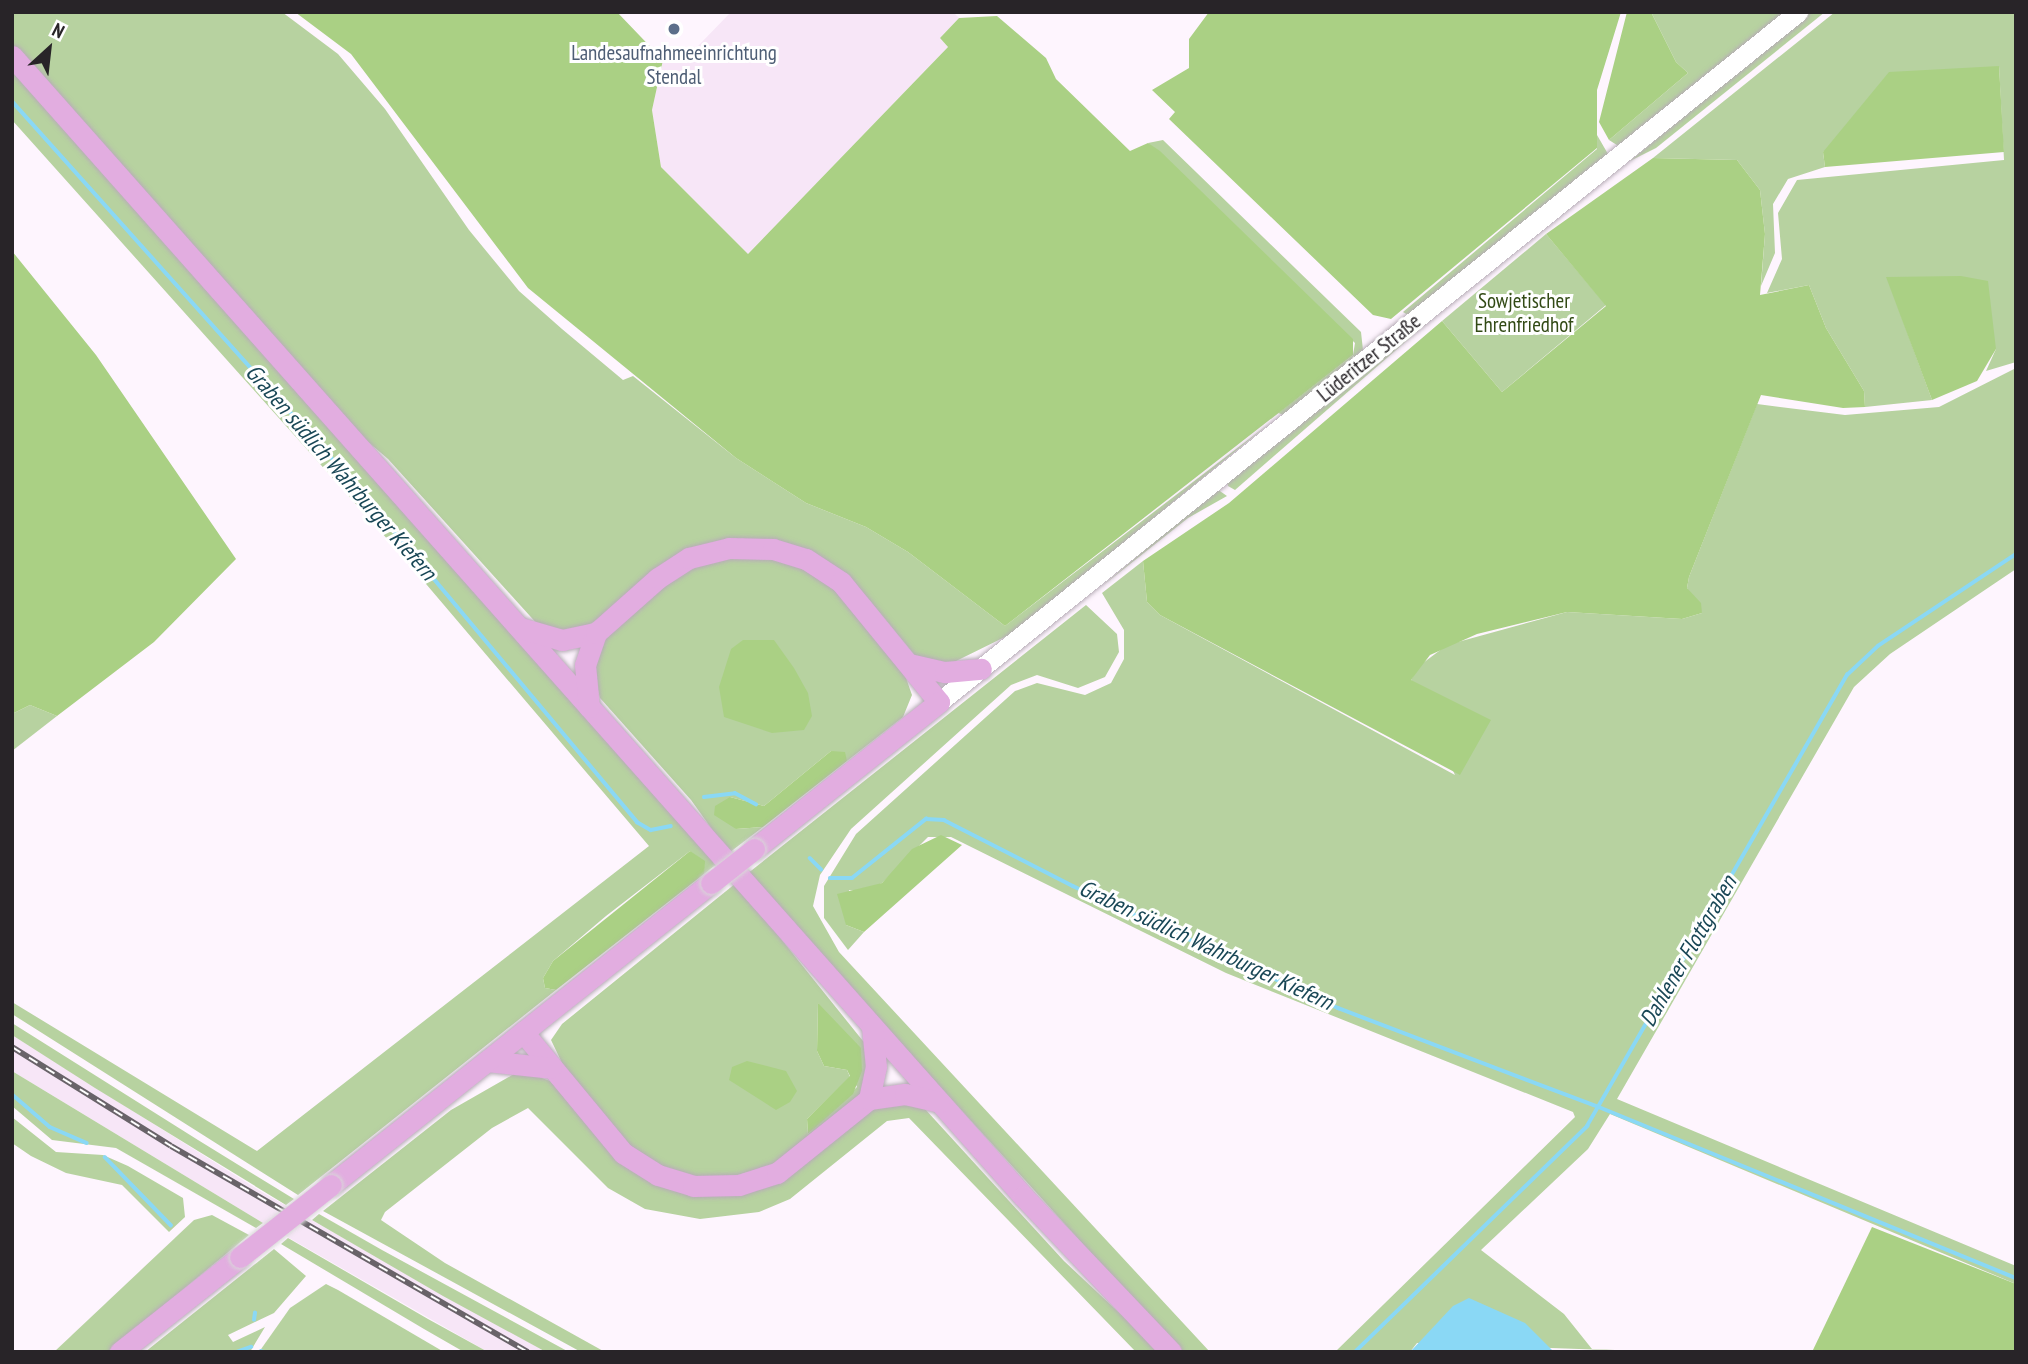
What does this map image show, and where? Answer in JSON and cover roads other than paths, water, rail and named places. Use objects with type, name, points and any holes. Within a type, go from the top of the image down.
[{"type":"main road","name":"Lüderitzer Straße","points":[[939,702],[1798,12]]},
{"type":"main road","points":[[12,56],[939,1102],[1171,1352]]},
{"type":"main road","points":[[120,1352],[939,702],[835,578],[801,557],[759,547],[716,550],[682,562],[596,633],[562,640],[519,628]]},
{"type":"main road","points":[[589,707],[585,666],[596,633]]},
{"type":"main road","points":[[909,664],[945,672],[981,669]]},
{"type":"main road","points":[[869,1099],[876,1067],[872,1027]]},
{"type":"main road","points":[[523,1032],[628,1157],[658,1175],[701,1187],[739,1185],[777,1173],[869,1099],[905,1094],[939,1102]]},
{"type":"main road","points":[[487,1061],[551,1068]]},
{"type":"water","points":[[1469,1298],[1525,1323],[1554,1352],[1410,1352],[1453,1306]]},
{"type":"waterway","name":"Graben südlich Wahrburger Kiefern","points":[[12,101],[354,483],[637,822],[651,830],[671,826]]},
{"type":"waterway","name":"Dahlener Flottgraben","points":[[1355,1352],[1587,1126],[1847,675],[1878,646],[2016,554]]},
{"type":"waterway","name":"Graben südlich Wahrburger Kiefern","points":[[704,797],[735,793],[756,804]]},
{"type":"waterway","name":"Graben südlich Wahrburger Kiefern","points":[[830,878],[852,878],[926,819],[944,820],[1073,886],[1338,1008],[1599,1107],[2016,1278]]},
{"type":"waterway","name":"Graben südlich Wahrburger Kiefern","points":[[810,858],[821,869]]},
{"type":"waterway","points":[[12,1094],[50,1127],[87,1143]]},
{"type":"waterway","points":[[105,1157],[171,1225]]},
{"type":"waterway","points":[[254,1320],[255,1313]]},
{"type":"waterway","points":[[237,1352],[251,1347]]},
{"type":"railway","points":[[12,1047],[171,1146],[528,1352]]},
{"type":"place","name":"Landesaufnahmeeinrichtung Stendal","points":[[674,29]]},
{"type":"park label","name":"Sowjetischer Ehrenfriedhof","points":[[1524,313]]}]
